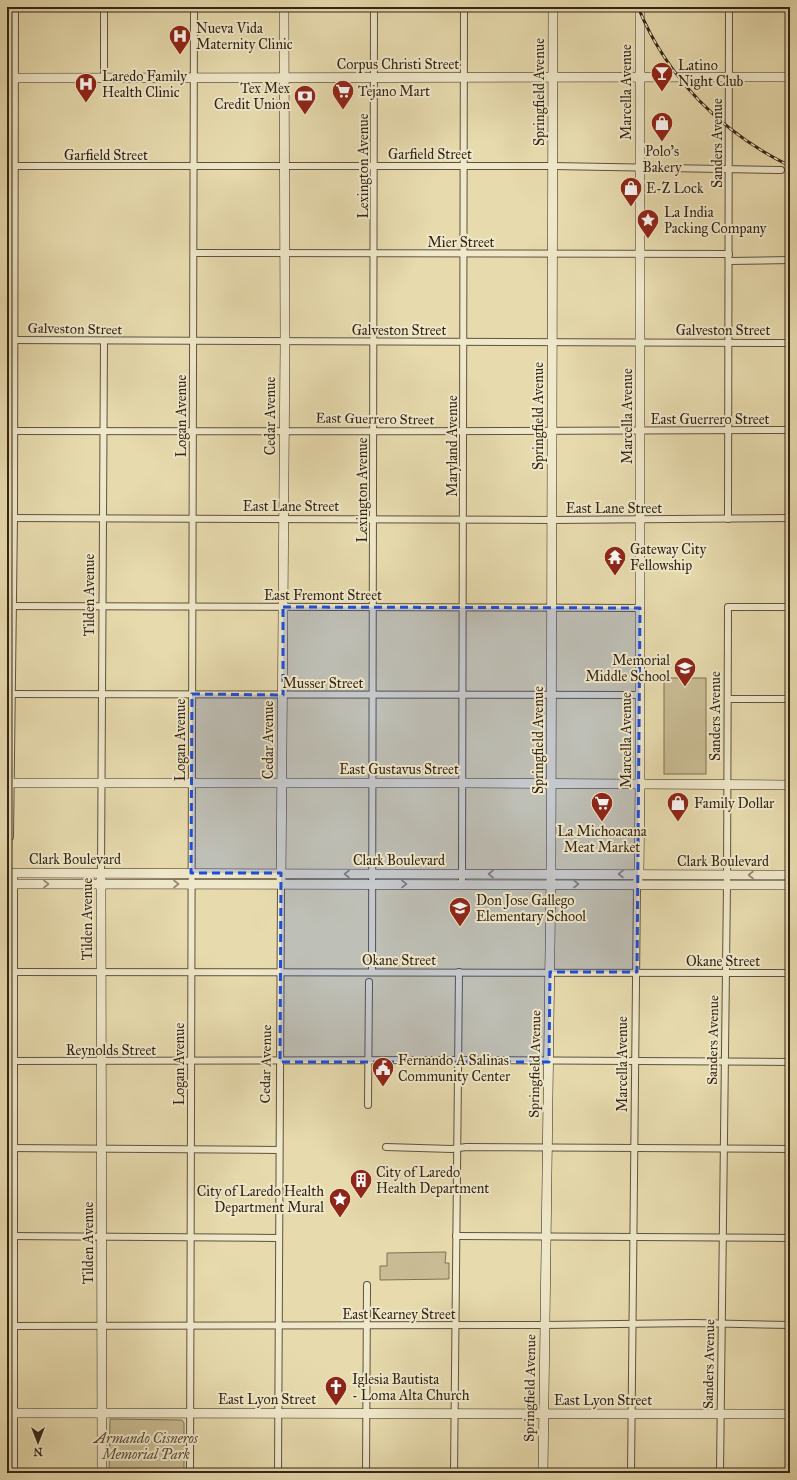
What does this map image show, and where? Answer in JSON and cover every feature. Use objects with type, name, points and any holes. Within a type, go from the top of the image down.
[{"type":"main road","name":"Cedar Avenue","points":[[281,884],[285,342],[284,7]]},
{"type":"main road","name":"Springfield Avenue","points":[[543,1473],[552,784],[553,7]]},
{"type":"main road","name":"Marcella Avenue","points":[[637,884],[639,874],[640,784],[640,7]]},
{"type":"main road","name":"Corpus Christi Street","points":[[11,78],[790,77]]},
{"type":"main road","name":"East Gustavus Street","points":[[9,783],[790,785]]},
{"type":"main road","name":"Clark Boulevard","points":[[10,873],[639,874],[790,884]]},
{"type":"main road","name":"Tilden Avenue","points":[[101,873],[102,1473]]},
{"type":"main road","name":"Clark Boulevard","points":[[10,884],[637,884],[727,880],[790,875]]},
{"type":"main road","name":"East Lyon Street","points":[[10,1413],[790,1414]]},
{"type":"street","points":[[10,837],[10,606],[14,518],[15,340],[15,166],[11,78],[15,7]]},
{"type":"street","points":[[104,7],[104,78]]},
{"type":"street","name":"Logan Avenue","points":[[190,1473],[194,7]]},
{"type":"street","name":"Lexington Avenue","points":[[372,972],[375,431],[374,7]]},
{"type":"street","name":"Maryland Avenue","points":[[462,884],[464,7]]},
{"type":"street","name":"Sanders Avenue","points":[[728,519],[730,342],[729,7]]},
{"type":"street","name":"Garfield Street","points":[[7,166],[553,166],[781,170]]},
{"type":"street","name":"Mier Street","points":[[194,253],[640,254],[790,260]]},
{"type":"street","points":[[7,254],[15,254]]},
{"type":"street","name":"Galveston Street","points":[[7,340],[193,342],[790,342]]},
{"type":"street","name":"Tilden Avenue","points":[[101,873],[104,341]]},
{"type":"street","name":"East Guerrero Street","points":[[7,430],[284,430],[464,432],[552,430],[790,430]]},
{"type":"street","name":"East Lane Street","points":[[7,518],[103,517],[464,520],[790,518]]},
{"type":"street","name":"East Fremont Street","points":[[10,606],[640,608]]},
{"type":"street","name":"Sanders Avenue","points":[[720,1473],[727,880],[728,607],[790,607]]},
{"type":"street","name":"Musser Street","points":[[10,694],[640,695]]},
{"type":"street","points":[[728,699],[790,699]]},
{"type":"street","points":[[10,873],[10,1148],[14,1236],[14,1326],[10,1413],[14,1473]]},
{"type":"street","name":"Cedar Avenue","points":[[278,1473],[281,884]]},
{"type":"street","name":"Marcella Avenue","points":[[631,1473],[634,1323],[637,884]]},
{"type":"street","name":"Okane Street","points":[[10,972],[790,973]]},
{"type":"street","points":[[454,1473],[459,972]]},
{"type":"street","points":[[368,1105],[369,982]]},
{"type":"street","name":"Reynolds Street","points":[[10,1061],[280,1062],[459,1060],[548,1062],[790,1062]]},
{"type":"street","points":[[386,1147],[458,1149],[790,1149]]},
{"type":"street","points":[[10,1148],[191,1148],[279,1150]]},
{"type":"street","points":[[7,1236],[278,1238]]},
{"type":"street","points":[[456,1236],[723,1239],[790,1238]]},
{"type":"street","points":[[366,1473],[367,1286]]},
{"type":"street","name":"East Kearney Street","points":[[7,1326],[456,1326],[634,1323],[790,1325]]},
{"type":"highlighted area","points":[[283,607],[640,608],[637,972],[550,972],[549,1062],[280,1062],[281,873],[191,873],[192,694],[283,695]]},
{"type":"green space","points":[[664,678],[706,678],[706,774],[664,774]]},
{"type":"green space","points":[[446,1252],[445,1263],[449,1263],[449,1279],[380,1280],[380,1266],[387,1266],[387,1253]]},
{"type":"green space","name":"Armando Cisneros Memorial Park","points":[[110,1419],[182,1420],[184,1423],[184,1473],[109,1473]]},
{"type":"railway","points":[[638,7],[650,33],[664,57],[699,101],[742,137],[765,153],[790,166]]},
{"type":"place","name":"Nueva Vida Maternity Clinic","points":[[180,56]]},
{"type":"place","name":"Latino Night Club","points":[[662,92]]},
{"type":"place","name":"Laredo Family Health Clinic","points":[[86,104]]},
{"type":"place","name":"Tejano Mart","points":[[343,110]]},
{"type":"place","name":"Tex Mex Credit Union","points":[[305,116]]},
{"type":"place","name":"Polo's Bakery","points":[[662,142]]},
{"type":"place","name":"E-Z Lock","points":[[631,208]]},
{"type":"place","name":"La India Packing Company","points":[[648,240]]},
{"type":"place","name":"Gateway City Fellowship","points":[[615,576]]},
{"type":"place","name":"Memorial Middle School","points":[[685,688]]},
{"type":"place","name":"La Michoacana Meat Market","points":[[602,822]]},
{"type":"place","name":"Family Dollar","points":[[678,822]]},
{"type":"place","name":"Don Jose Gallego Elementary School","points":[[460,928]]},
{"type":"place","name":"Fernando A Salinas Community Center","points":[[383,1088]]},
{"type":"place","name":"City of Laredo Health Department","points":[[361,1200]]},
{"type":"place","name":"City of Laredo Health Department Mural","points":[[340,1218]]},
{"type":"place","name":"Iglesia Bautista - Loma Alta Church","points":[[336,1406]]}]
